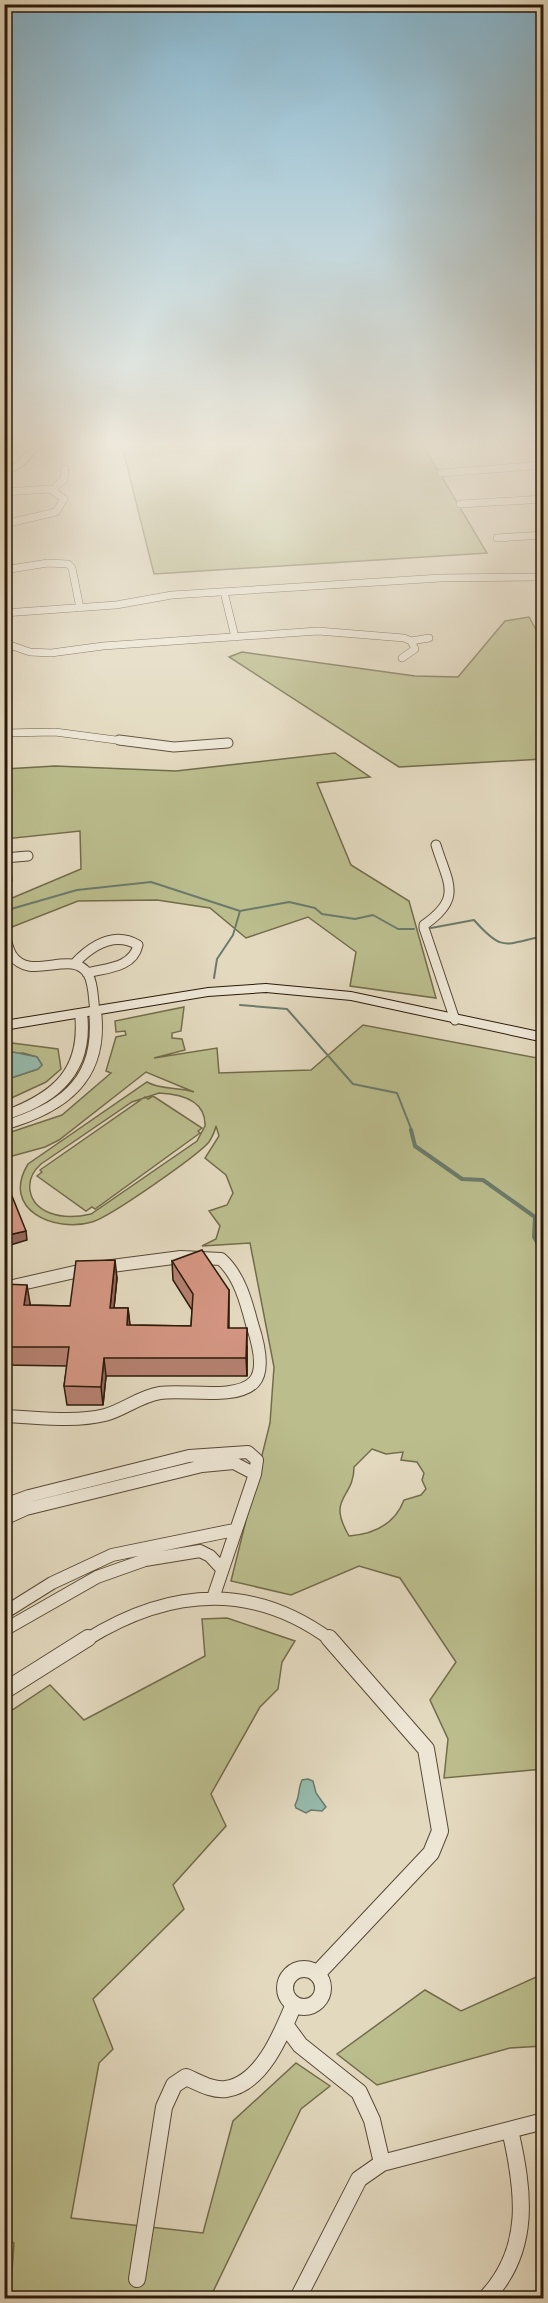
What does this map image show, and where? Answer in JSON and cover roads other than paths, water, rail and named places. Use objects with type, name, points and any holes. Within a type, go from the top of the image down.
[{"type":"main road","points":[[4,1026],[208,992],[266,988],[329,993],[543,1038]]},
{"type":"street","points":[[4,570],[48,563],[68,564],[72,567],[80,608]]},
{"type":"street","points":[[4,613],[80,608],[224,592],[441,578],[540,577],[543,585]]},
{"type":"street","points":[[224,592],[235,637]]},
{"type":"street","points":[[4,643],[30,652],[51,653],[158,642],[327,631],[400,637],[411,641],[429,638]]},
{"type":"street","points":[[402,658],[415,651],[411,641]]},
{"type":"street","points":[[4,733],[55,732],[174,747],[228,743]]},
{"type":"street","points":[[436,845],[449,888],[449,902],[445,910],[424,925],[424,928],[455,1020]]},
{"type":"street","points":[[4,886],[7,880],[5,858],[28,856]]},
{"type":"street","points":[[4,933],[12,955],[25,965],[46,968],[74,964],[87,973]]},
{"type":"street","points":[[74,964],[84,951],[101,943],[122,939],[138,945],[136,954],[130,961],[87,973]]},
{"type":"street","points":[[4,1116],[44,1096],[73,1070],[84,1046],[88,1012],[87,973]]},
{"type":"street","points":[[4,1126],[44,1110],[79,1083],[89,1069],[98,1045],[99,1029],[88,1012]]},
{"type":"street","points":[[4,1288],[72,1271],[127,1263],[199,1256],[219,1258],[228,1263],[247,1302],[259,1364],[255,1381],[249,1386],[233,1391],[160,1392],[138,1399],[117,1412],[99,1416],[4,1416]]},
{"type":"street","points":[[4,1505],[29,1496],[213,1452],[248,1452],[257,1460],[255,1474],[234,1530],[213,1599]]},
{"type":"street","points":[[4,1519],[26,1509],[202,1466],[234,1463],[255,1474]]},
{"type":"street","points":[[4,1613],[75,1571],[112,1555],[234,1530]]},
{"type":"street","points":[[4,1630],[76,1585],[123,1565],[200,1551],[210,1556],[222,1569]]},
{"type":"street","points":[[4,1691],[127,1616],[159,1605],[213,1599],[259,1604],[307,1622],[337,1644],[426,1749],[440,1832],[431,1853],[317,1974]]},
{"type":"street","points":[[304,1968],[317,1974],[322,1985],[318,1999],[306,2007],[294,2004],[285,1988],[291,1974],[304,1968]]},
{"type":"street","points":[[137,2279],[164,2107],[170,2089],[186,2077],[213,2089],[240,2085],[261,2065],[286,2026],[294,2004]]},
{"type":"street","points":[[286,2026],[300,2045],[352,2085],[366,2103],[382,2163]]},
{"type":"street","points":[[298,2298],[359,2179],[382,2163],[543,2121]]},
{"type":"street","points":[[486,2298],[507,2274],[519,2247],[517,2158],[510,2130]]},
{"type":"waterway","points":[[4,911],[77,890],[151,882],[240,911]]},
{"type":"waterway","points":[[240,911],[289,902],[315,908],[322,914],[355,919],[373,915],[398,929],[414,929]]},
{"type":"waterway","points":[[214,978],[217,959],[233,935],[240,911]]},
{"type":"waterway","points":[[431,928],[474,920],[499,942],[512,943],[544,936]]},
{"type":"waterway","points":[[240,1005],[287,1009],[353,1084],[397,1093],[412,1131]]},
{"type":"waterway","points":[[411,1130],[415,1146],[462,1179],[483,1180],[535,1217],[534,1237],[544,1254]]}]
